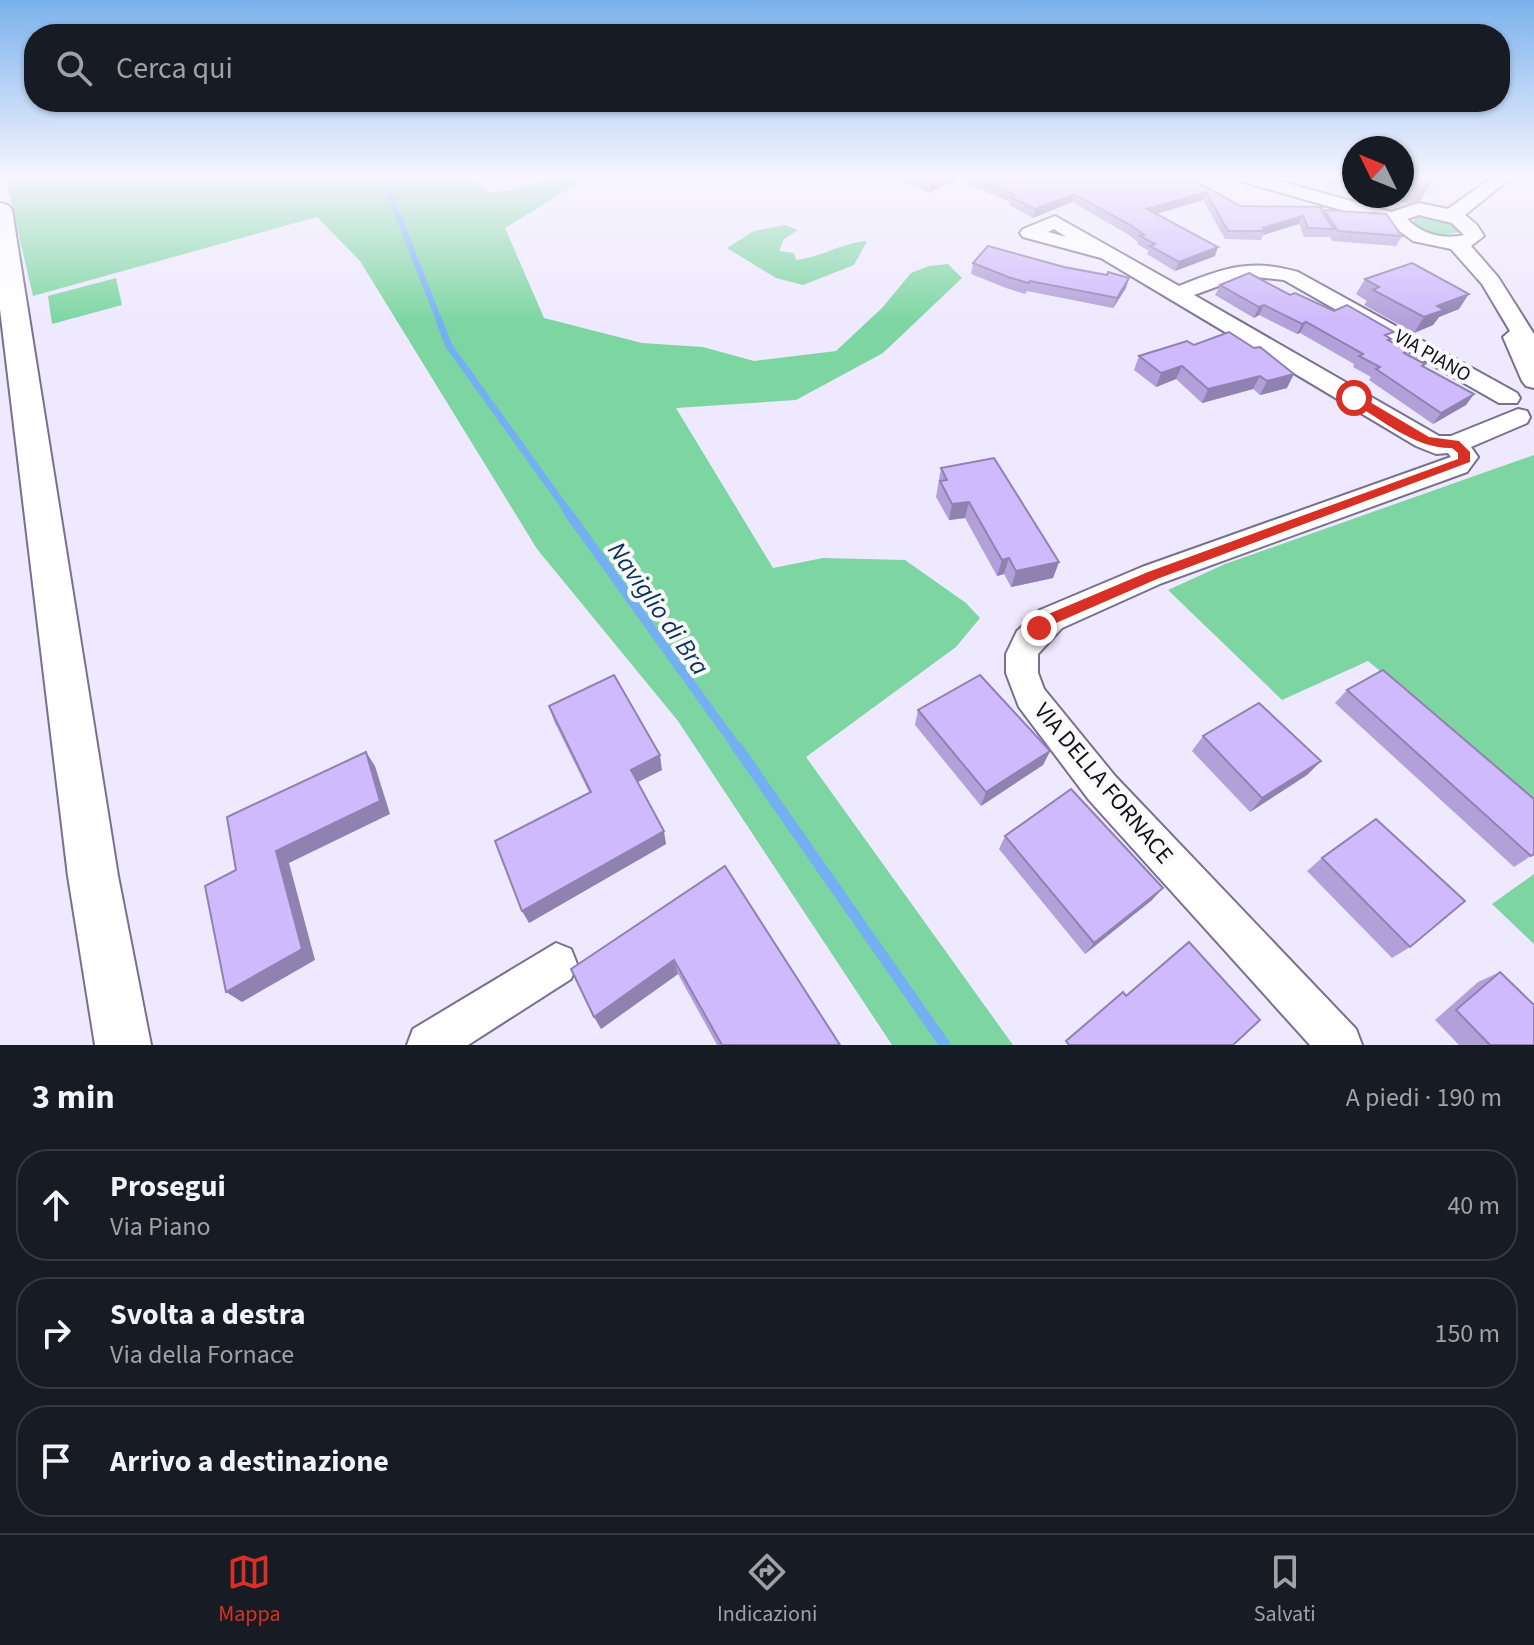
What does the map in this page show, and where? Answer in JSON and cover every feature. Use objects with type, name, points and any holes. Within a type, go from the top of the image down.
[{"type":"main road","points":[[2,225],[93,876],[123,1045]]},
{"type":"street","points":[[1402,225],[1412,233],[1434,241],[1457,243],[1469,241],[1474,236],[1472,229],[1465,225]]},
{"type":"street","points":[[1457,243],[1491,281],[1534,353]]},
{"type":"street","points":[[1102,252],[1183,295],[1186,300],[1436,445],[1455,444],[1524,408]]},
{"type":"street","name":"VIA PIANO","points":[[1183,295],[1186,291],[1246,269],[1261,268],[1291,275],[1524,408]]},
{"type":"street","points":[[1491,281],[1534,381]]},
{"type":"street","name":"VIA DELLA FORNACE","points":[[1340,1045],[1102,788],[1031,697],[1022,673],[1022,654],[1028,640],[1051,619],[1138,582],[1458,466],[1465,457],[1455,444]]},
{"type":"street","points":[[429,1045],[556,964]]},
{"type":"green space","points":[[16,225],[289,225],[33,296]]},
{"type":"green space","points":[[325,225],[510,225],[505,228],[544,318],[642,343],[703,347],[754,361],[836,351],[882,308],[911,273],[929,266],[948,264],[962,278],[883,353],[796,400],[676,408],[773,568],[823,558],[905,560],[966,603],[980,618],[956,647],[806,757],[1013,1045],[892,1045],[678,721],[537,549],[360,261]]},
{"type":"green space","points":[[785,225],[798,230],[784,239],[779,251],[794,253],[796,260],[867,241],[854,265],[803,285],[776,278],[727,248],[754,231]]},
{"type":"green space","points":[[1455,225],[1460,232],[1440,236],[1415,226]]},
{"type":"green space","points":[[116,278],[122,305],[52,324],[48,296]]},
{"type":"green space","points":[[1534,455],[1534,801],[1368,661],[1282,700],[1168,590],[1225,564]]},
{"type":"green space","points":[[1534,874],[1534,944],[1492,904]]},
{"type":"building","points":[[1130,225],[1176,225],[1218,247],[1179,262],[1150,246],[1155,244],[1140,236],[1144,235]]},
{"type":"building","points":[[1224,225],[1274,225],[1263,228],[1265,231],[1228,231]]},
{"type":"building","points":[[1307,225],[1331,225],[1334,229],[1308,228]]},
{"type":"building","points":[[1334,225],[1394,225],[1402,236],[1338,231]]},
{"type":"building","points":[[988,246],[1064,267],[1107,275],[1108,272],[1129,278],[1117,298],[1028,283],[973,263]]},
{"type":"building","points":[[1412,263],[1469,294],[1437,306],[1444,310],[1424,317],[1373,290],[1379,287],[1365,279]]},
{"type":"building","points":[[1249,273],[1290,295],[1295,293],[1334,311],[1347,305],[1394,332],[1385,335],[1391,339],[1388,340],[1425,364],[1422,366],[1474,394],[1441,413],[1376,369],[1380,367],[1359,356],[1363,354],[1306,322],[1302,324],[1264,305],[1259,307],[1220,285]]},
{"type":"building","points":[[1229,332],[1254,348],[1260,347],[1294,374],[1267,381],[1260,376],[1208,389],[1182,366],[1161,373],[1139,356],[1187,341],[1194,345]]},
{"type":"building","points":[[994,458],[1059,562],[1016,571],[1009,558],[1002,560],[969,502],[952,504],[940,481],[947,480],[941,468]]},
{"type":"building","points":[[1383,670],[1534,799],[1534,854],[1531,856],[1347,690]]},
{"type":"building","points":[[614,675],[660,755],[631,770],[664,831],[522,911],[495,841],[591,792],[549,706]]},
{"type":"building","points":[[980,675],[1050,751],[986,792],[918,710]]},
{"type":"building","points":[[1259,703],[1321,761],[1262,798],[1203,736]]},
{"type":"building","points":[[366,752],[380,801],[276,851],[302,949],[226,992],[205,886],[236,870],[227,817]]},
{"type":"building","points":[[1071,789],[1163,888],[1094,943],[1005,836]]},
{"type":"building","points":[[1376,819],[1465,901],[1410,947],[1322,858]]},
{"type":"building","points":[[725,866],[840,1045],[722,1045],[674,960],[594,1017],[571,969]]},
{"type":"building","points":[[1189,942],[1260,1020],[1233,1045],[1069,1045],[1066,1041],[1123,992],[1126,996]]},
{"type":"building","points":[[1500,972],[1534,1005],[1534,1045],[1490,1045],[1456,1010]]},
{"type":"waterway","name":"Naviglio di Bra","points":[[402,225],[441,325]]},
{"type":"waterway","name":"Naviglio di Bra","points":[[440,323],[449,346],[569,513]]},
{"type":"waterway","name":"Naviglio di Bra","points":[[567,511],[738,749]]},
{"type":"waterway","name":"Naviglio di Bra","points":[[737,747],[945,1045]]},
{"type":"route","points":[[1039,628],[1051,619],[1152,575],[1464,462],[1464,452],[1455,444],[1436,445],[1425,440],[1354,398]]}]
